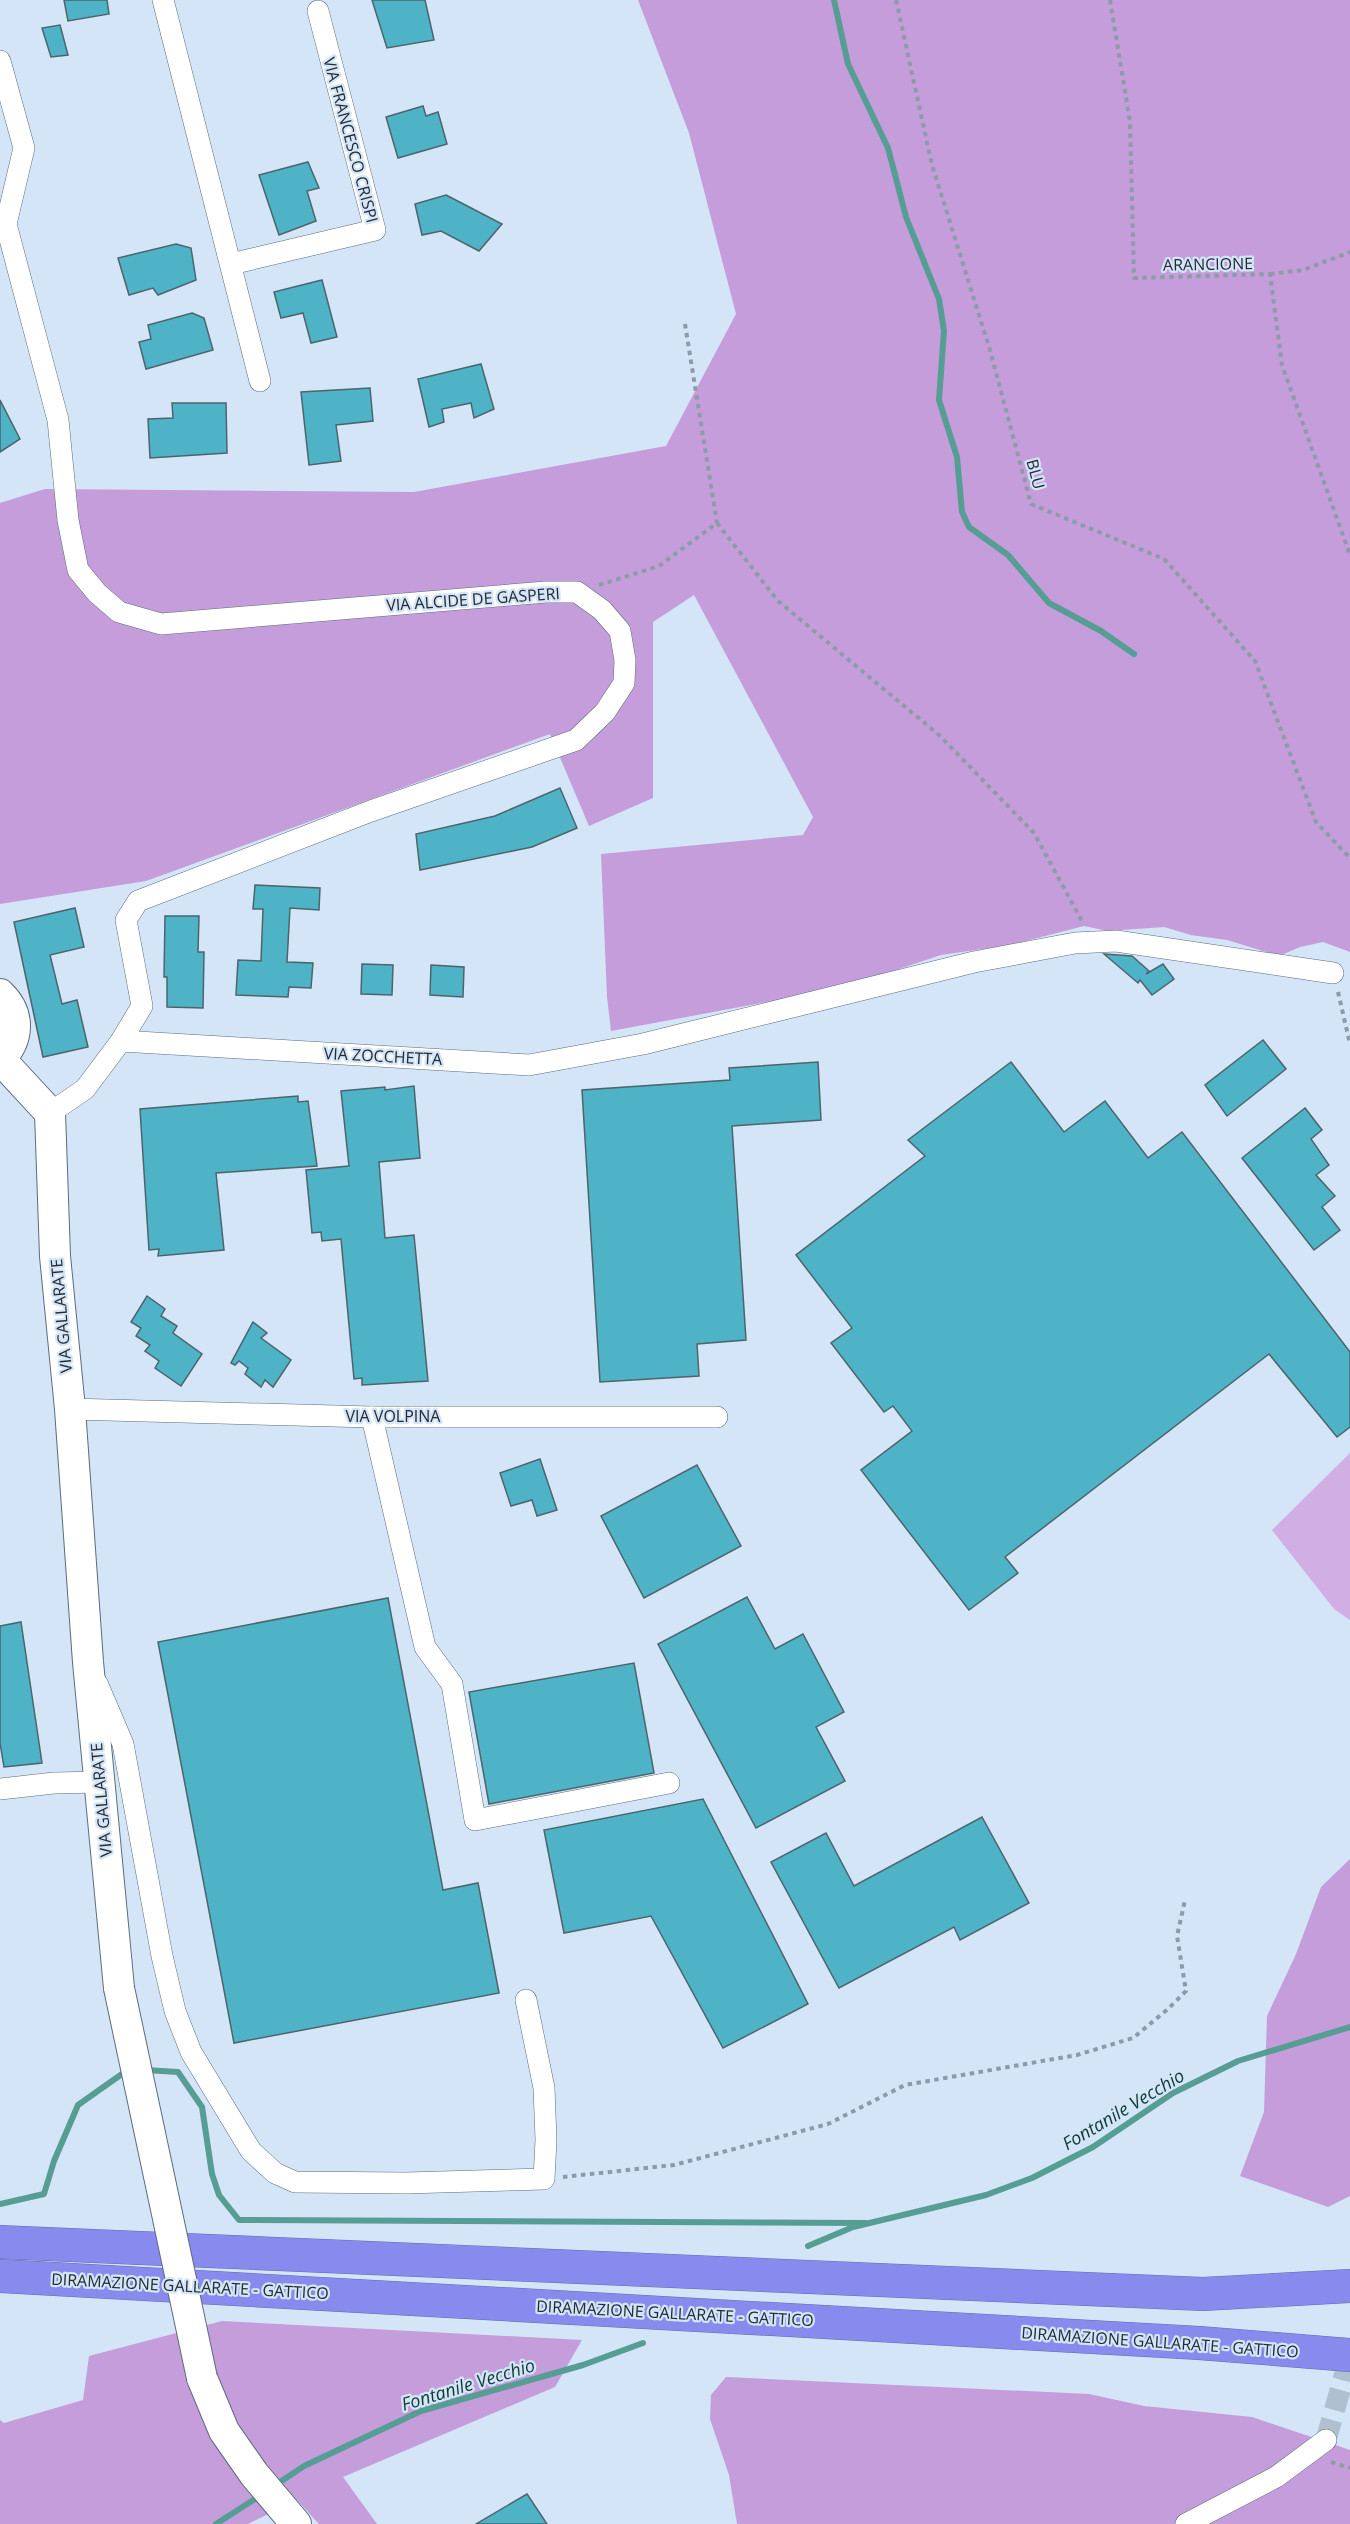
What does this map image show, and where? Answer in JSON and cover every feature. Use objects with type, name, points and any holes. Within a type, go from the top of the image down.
[{"type":"highway","name":"DIRAMAZIONE GALLARATE - GATTICO","points":[[0,2242],[1203,2294],[1350,2286]]},
{"type":"highway","name":"DIRAMAZIONE GALLARATE - GATTICO","points":[[0,2276],[1163,2341],[1350,2355]]},
{"type":"main road","points":[[0,994],[14,1012],[16,1025],[15,1038],[0,1059],[50,1113]]},
{"type":"main road","name":"VIA GALLARATE","points":[[50,1113],[55,1256],[70,1409],[88,1662],[119,1988],[202,2378],[224,2431],[254,2474],[288,2515]]},
{"type":"street","points":[[163,0],[260,381]]},
{"type":"street","name":"VIA FRANCESCO CRISPI","points":[[231,264],[375,230],[318,11]]},
{"type":"street","name":"VIA ALCIDE DE GASPERI","points":[[0,61],[24,148],[6,224],[58,420],[68,520],[78,570],[97,593],[119,612],[161,624],[546,592],[577,592],[602,610],[620,631],[626,660],[624,683],[605,712],[576,740],[371,811],[138,901],[126,920],[142,1006],[121,1041],[85,1089],[50,1113]]},
{"type":"street","name":"VIA ZOCCHETTA","points":[[121,1041],[529,1065],[643,1044],[974,962],[1093,942],[1116,941],[1333,973]]},
{"type":"street","name":"VIA VOLPINA","points":[[70,1409],[372,1417],[717,1417]]},
{"type":"street","points":[[372,1417],[425,1647],[452,1684],[475,1820],[669,1783]]},
{"type":"street","points":[[88,1662],[123,1744],[162,1956],[175,2011],[191,2052],[251,2151],[275,2174],[296,2182],[406,2183],[544,2179],[546,2140],[544,2088],[526,2000]]},
{"type":"street","points":[[0,1790],[54,1783],[99,1782]]},
{"type":"street","points":[[1186,2524],[1276,2477],[1326,2440]]},
{"type":"path","name":"BLU","points":[[896,0],[932,165],[990,350],[1031,504],[1164,559],[1255,661],[1317,822],[1350,858]]},
{"type":"path","name":"ARANCIONE","points":[[1110,0],[1130,122],[1134,278],[1270,274],[1282,365],[1350,555]]},
{"type":"path","points":[[1270,274],[1303,270],[1350,252]]},
{"type":"path","points":[[685,324],[717,523],[778,601],[939,735],[1034,833],[1093,942]]},
{"type":"path","points":[[577,592],[659,566],[717,523]]},
{"type":"path","points":[[1333,973],[1350,1044]]},
{"type":"path","points":[[544,2179],[674,2165],[828,2124],[905,2085],[1077,2055],[1133,2038],[1168,2010],[1186,1991],[1177,1936],[1185,1900]]},
{"type":"shaded area","points":[[638,0],[1350,0],[1350,952],[1323,942],[1300,947],[1279,956],[1227,940],[1191,935],[1164,927],[1108,931],[1084,926],[1010,945],[941,955],[854,984],[821,992],[611,1031],[607,997],[601,854],[803,835],[813,817],[694,595],[653,622],[653,798],[589,826],[550,734],[146,881],[0,904],[0,503],[45,489],[414,492],[666,446],[736,314],[689,133]]},
{"type":"shaded area","points":[[1350,1453],[1350,1620],[1334,1609],[1272,1530]]},
{"type":"shaded area","points":[[1350,1859],[1350,2196],[1328,2207],[1240,2176],[1264,2112],[1267,2016],[1296,1954],[1321,1887]]},
{"type":"shaded area","points":[[222,2321],[582,2340],[555,2387],[343,2477],[377,2524],[319,2524],[297,2500],[248,2524],[0,2524],[0,2420],[4,2423],[83,2400],[89,2356]]},
{"type":"shaded area","points":[[726,2377],[1089,2394],[1144,2406],[1252,2417],[1350,2450],[1350,2524],[737,2524],[729,2475],[710,2419],[711,2395]]},
{"type":"building","points":[[64,0],[107,0],[109,14],[68,21]]},
{"type":"building","points":[[372,0],[425,0],[434,40],[387,48]]},
{"type":"building","points":[[60,25],[68,55],[51,57],[42,28]]},
{"type":"building","points":[[423,106],[426,116],[438,112],[447,144],[398,158],[386,117]]},
{"type":"building","points":[[308,162],[319,188],[307,191],[316,221],[279,235],[259,175]]},
{"type":"building","points":[[446,195],[502,224],[479,251],[441,231],[422,235],[415,204]]},
{"type":"building","points":[[176,244],[191,248],[196,280],[158,295],[153,288],[129,295],[118,258]]},
{"type":"building","points":[[322,280],[337,337],[311,343],[303,313],[281,318],[274,292]]},
{"type":"building","points":[[192,313],[204,318],[213,350],[146,369],[139,342],[151,339],[148,325]]},
{"type":"building","points":[[481,364],[494,409],[474,418],[471,403],[442,409],[444,422],[429,427],[418,379]]},
{"type":"building","points":[[370,388],[373,421],[336,425],[341,461],[309,465],[301,392]]},
{"type":"building","points":[[0,400],[20,439],[0,452]]},
{"type":"building","points":[[172,403],[226,403],[227,453],[150,458],[148,419],[173,418]]},
{"type":"building","points":[[560,788],[577,828],[532,847],[420,870],[416,834],[495,816]]},
{"type":"building","points":[[255,885],[320,888],[319,910],[290,908],[287,962],[313,963],[311,988],[289,987],[288,997],[236,995],[238,960],[261,961],[263,909],[253,909]]},
{"type":"building","points":[[75,908],[84,947],[50,955],[62,1004],[77,1000],[88,1047],[43,1057],[14,922]]},
{"type":"building","points":[[165,916],[199,916],[198,952],[204,952],[203,1008],[167,1007],[167,977],[164,977]]},
{"type":"building","points":[[1104,954],[1132,956],[1149,971],[1146,974],[1163,964],[1174,979],[1152,995],[1140,980],[1138,983]]},
{"type":"building","points":[[362,964],[393,965],[392,995],[361,994]]},
{"type":"building","points":[[431,965],[464,967],[463,997],[430,995]]},
{"type":"building","points":[[1263,1040],[1286,1069],[1227,1116],[1205,1085]]},
{"type":"building","points":[[818,1062],[821,1120],[732,1126],[746,1340],[697,1344],[699,1376],[600,1382],[582,1090],[730,1080],[729,1068]]},
{"type":"building","points":[[1011,1062],[1064,1132],[1105,1101],[1148,1158],[1182,1132],[1350,1352],[1350,1427],[1337,1437],[1269,1354],[1005,1557],[1018,1573],[969,1610],[861,1470],[912,1431],[893,1406],[884,1412],[831,1343],[852,1328],[796,1255],[925,1156],[908,1140]]},
{"type":"building","points":[[414,1086],[420,1158],[379,1162],[385,1238],[414,1235],[428,1381],[362,1385],[362,1378],[354,1379],[341,1239],[322,1241],[321,1232],[312,1233],[306,1170],[349,1166],[341,1091],[385,1087],[385,1090]]},
{"type":"building","points":[[298,1096],[298,1102],[308,1101],[317,1166],[216,1173],[224,1250],[158,1256],[159,1249],[149,1250],[140,1109]]},
{"type":"building","points":[[1305,1108],[1322,1130],[1311,1139],[1329,1165],[1316,1175],[1335,1196],[1322,1207],[1340,1230],[1314,1250],[1242,1158]]},
{"type":"building","points":[[147,1296],[165,1309],[161,1316],[177,1326],[173,1333],[202,1354],[181,1386],[155,1368],[159,1361],[145,1351],[150,1345],[136,1336],[141,1328],[131,1322]]},
{"type":"building","points":[[253,1322],[267,1333],[261,1338],[291,1360],[273,1387],[265,1380],[261,1387],[245,1374],[248,1368],[239,1361],[235,1365],[231,1363]]},
{"type":"building","points":[[540,1459],[557,1510],[537,1516],[532,1500],[511,1506],[500,1473]]},
{"type":"building","points":[[697,1465],[741,1546],[644,1598],[601,1516]]},
{"type":"building","points":[[747,1597],[775,1649],[803,1634],[844,1712],[816,1727],[845,1781],[756,1828],[658,1644]]},
{"type":"building","points":[[388,1598],[443,1890],[478,1883],[499,1993],[234,2043],[158,1642]]},
{"type":"building","points":[[21,1622],[42,1763],[4,1767],[0,1743],[0,1626]]},
{"type":"building","points":[[634,1663],[654,1773],[489,1804],[469,1692]]},
{"type":"building","points":[[703,1799],[808,2004],[723,2048],[651,1916],[564,1933],[544,1830]]},
{"type":"building","points":[[982,1817],[1029,1903],[960,1940],[954,1927],[839,1988],[771,1862],[826,1833],[854,1886]]},
{"type":"building","points":[[527,2494],[547,2524],[476,2524]]},
{"type":"waterway","points":[[834,0],[848,64],[888,148],[906,217],[939,299],[944,331],[939,400],[957,457],[962,512],[969,527],[1008,555],[1049,603],[1101,631],[1134,654]]},
{"type":"waterway","name":"Fontanile Vecchio","points":[[808,2246],[853,2227],[986,2195],[1032,2178],[1093,2147],[1173,2093],[1238,2061],[1350,2027]]},
{"type":"waterway","points":[[0,2204],[44,2194],[54,2161],[78,2105],[129,2069]]},
{"type":"waterway","points":[[145,2070],[178,2072],[202,2107],[212,2174],[219,2195],[239,2220],[866,2223]]},
{"type":"waterway","name":"Fontanile Vecchio","points":[[274,2486],[304,2466],[421,2411],[583,2365],[643,2343]]},
{"type":"waterway","name":"Fontanile Vecchio","points":[[216,2524],[261,2495]]},
{"type":"tunnel","points":[[1326,2440],[1350,2355]]}]
